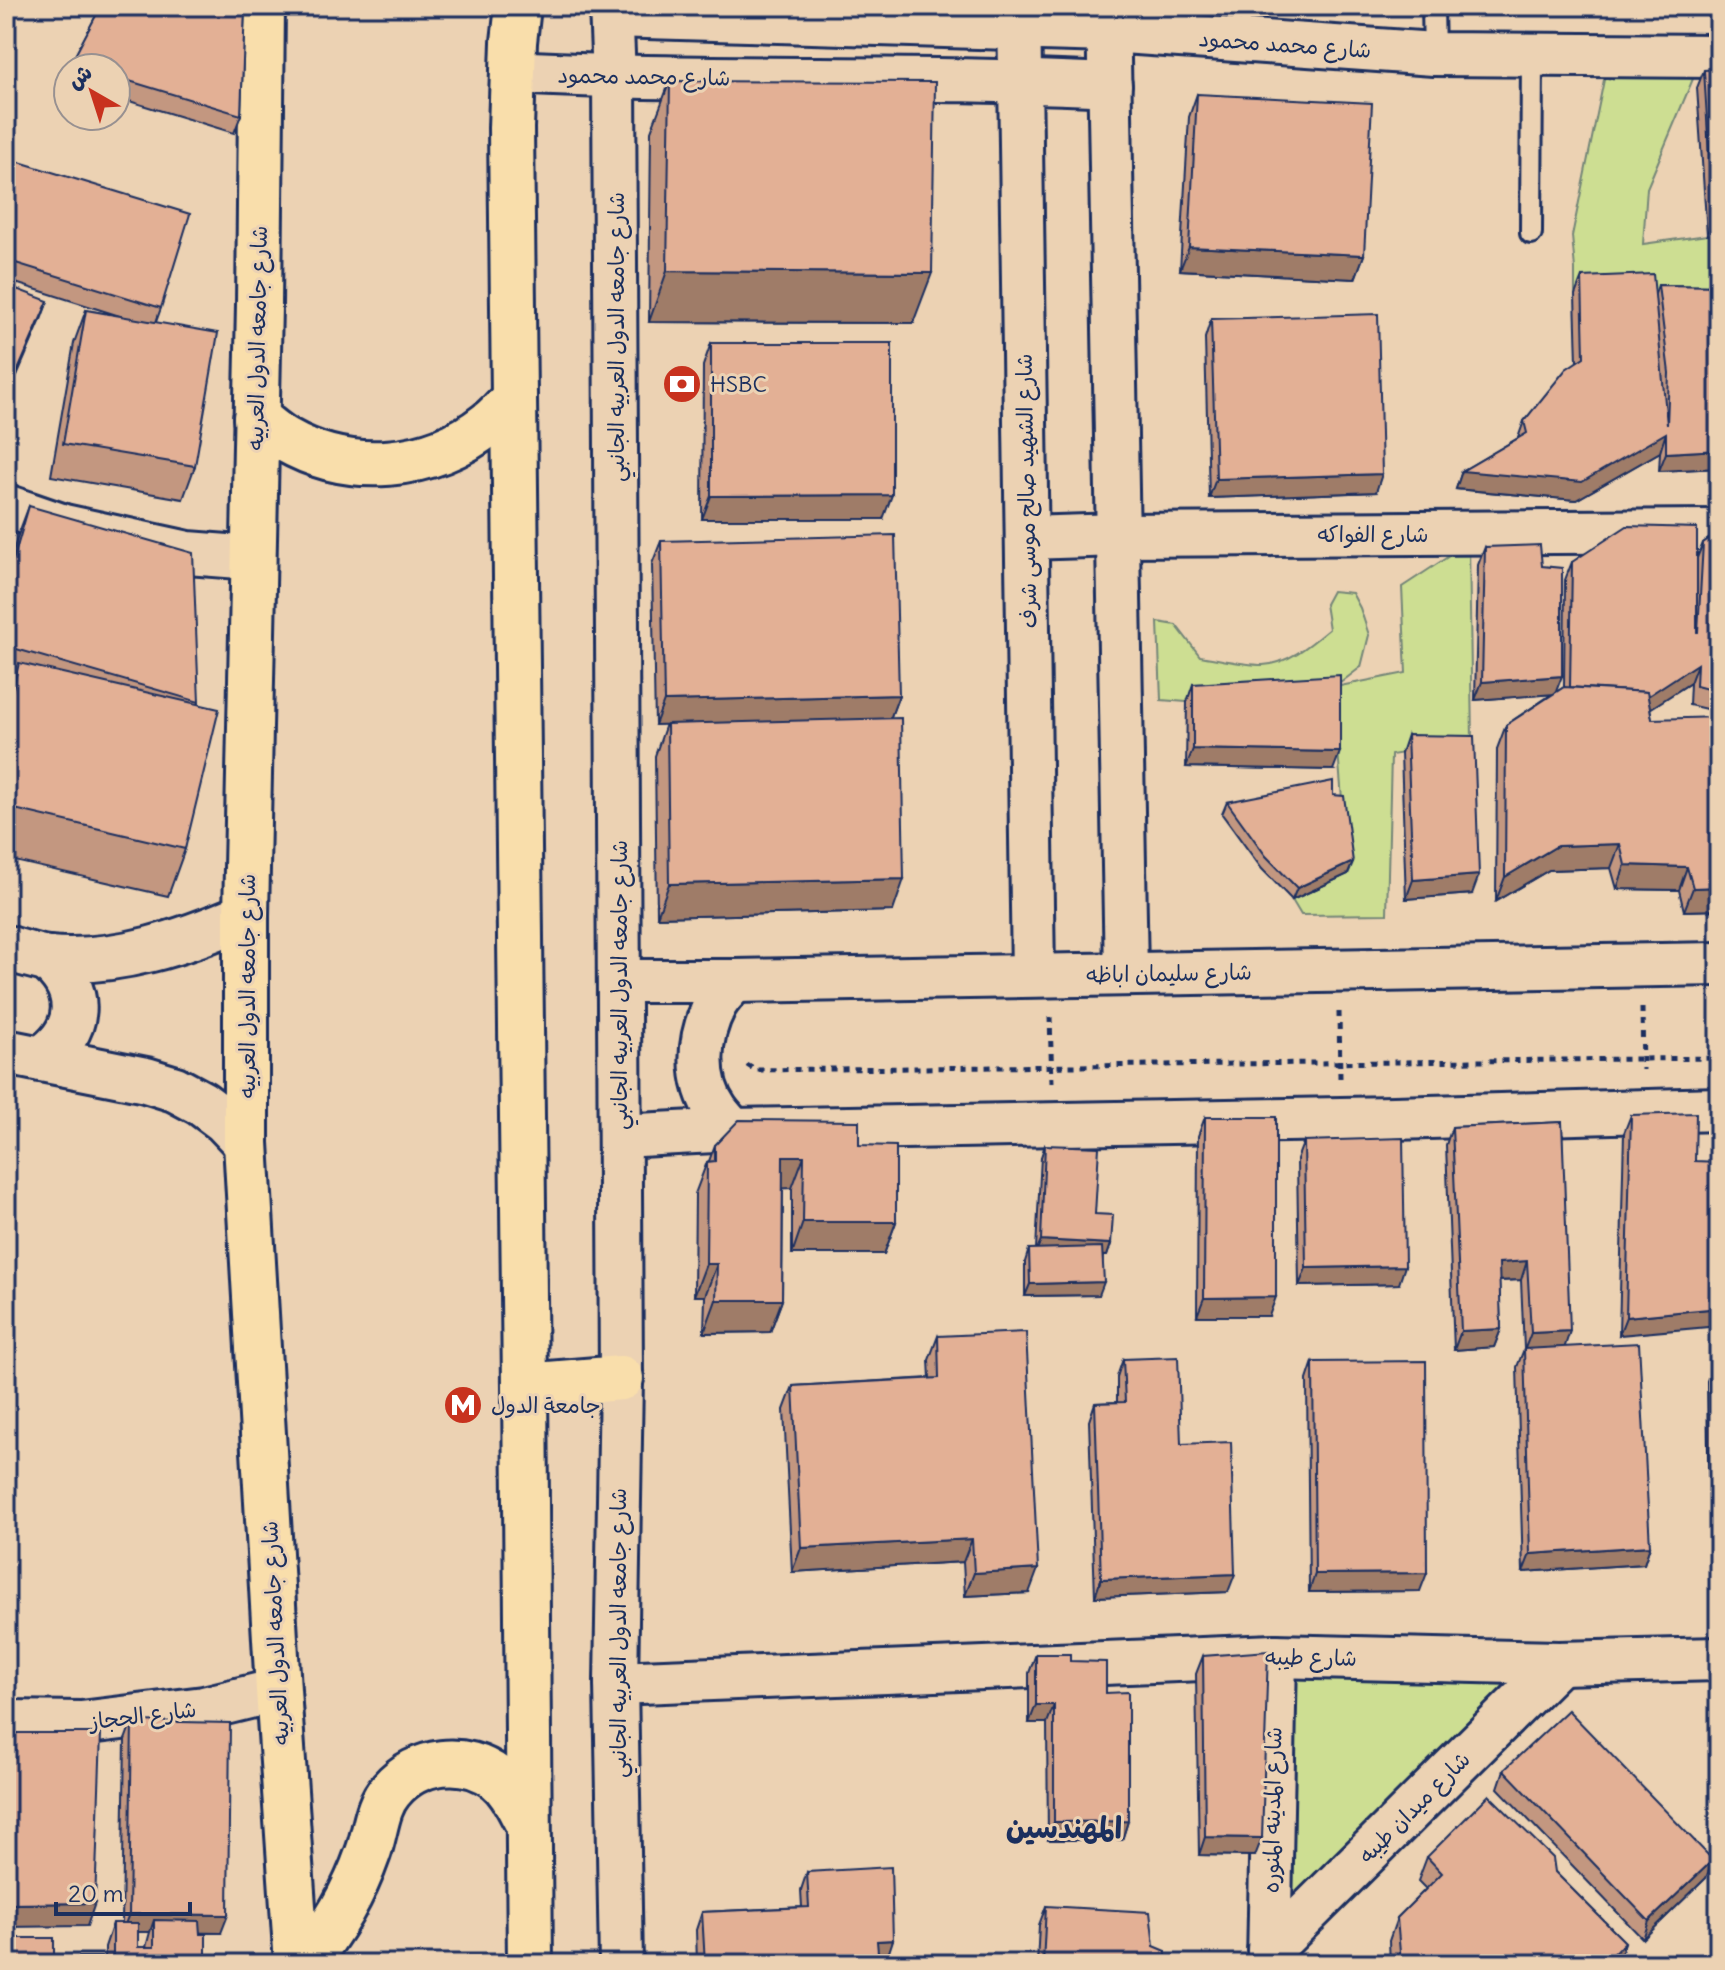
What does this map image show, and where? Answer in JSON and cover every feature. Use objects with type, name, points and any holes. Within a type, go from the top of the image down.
[{"type":"main road","name":"شارع جامعه الدول العربيه","points":[[262,6],[246,915],[246,1143],[297,1964]]},
{"type":"main road","points":[[518,6],[511,128],[530,1964]]},
{"type":"main road","points":[[256,418],[285,439],[318,454],[353,463],[389,464],[425,457],[458,444],[488,424],[514,398]]},
{"type":"main road","points":[[525,1386],[621,1378]]},
{"type":"main road","points":[[304,1964],[321,1944],[358,1878],[380,1809],[390,1791],[405,1777],[423,1767],[442,1762],[479,1768],[496,1778],[510,1792],[528,1824]]},
{"type":"street","name":"شارع محمد محمود","points":[[612,11],[1108,19],[1434,54],[1719,56]]},
{"type":"street","name":"شارع جامعه الدول العربيه الجانبي","points":[[612,11],[621,1378],[616,1683],[621,1964]]},
{"type":"street","name":"شارع الشهيد صالح موسى شرف","points":[[1019,18],[1027,538],[1041,975]]},
{"type":"street","points":[[1108,19],[1126,973]]},
{"type":"street","name":"شارع محمد محمود","points":[[513,72],[614,77],[1021,80],[1110,85]]},
{"type":"street","points":[[6,506],[64,526],[173,550],[253,558]]},
{"type":"street","name":"شارع الفواكه","points":[[1027,538],[1719,531]]},
{"type":"street","points":[[26,953],[96,959],[145,951],[196,936],[246,915]]},
{"type":"street","points":[[24,1056],[54,1051],[64,1040],[74,1011],[67,981],[59,969],[26,953]]},
{"type":"street","name":"شارع سليمان اباظه","points":[[619,981],[1719,964]]},
{"type":"street","points":[[733,1130],[716,1109],[705,1083],[701,1056],[705,1028],[717,1002],[735,981]]},
{"type":"street","points":[[24,1056],[146,1080],[175,1089],[225,1121],[246,1143]]},
{"type":"street","points":[[620,1136],[733,1130],[1719,1109]]},
{"type":"street","name":"شارع طيبه","points":[[616,1683],[1275,1656],[1559,1663],[1719,1659]]},
{"type":"street","name":"شارع المدينه المنوره","points":[[1269,1957],[1275,1656]]},
{"type":"street","name":"شارع ميدان طيبه","points":[[1269,1957],[1559,1663]]},
{"type":"street","name":"شارع الحجاز","points":[[6,1722],[81,1723],[204,1708],[278,1690]]},
{"type":"lane","points":[[1433,6],[1434,54]]},
{"type":"lane","points":[[1531,233],[1532,55]]},
{"type":"path","points":[[1642,965],[1643,1111]]},
{"type":"path","points":[[1339,970],[1341,1119]]},
{"type":"path","points":[[1041,975],[1051,1067],[1052,1124]]},
{"type":"path","points":[[742,1062],[755,1070],[1719,1058]]},
{"type":"green space","points":[[1607,65],[1698,67],[1647,188],[1643,244],[1719,235],[1719,302],[1575,295],[1572,236]]},
{"type":"green space","points":[[1469,543],[1472,742],[1391,755],[1387,914],[1301,915],[1292,900],[1348,874],[1333,688],[1187,702],[1161,700],[1158,622],[1176,625],[1200,656],[1248,664],[1272,664],[1299,652],[1329,629],[1325,604],[1332,591],[1352,593],[1369,635],[1361,667],[1335,687],[1406,673],[1402,587]]},
{"type":"green space","points":[[1279,1660],[1546,1667],[1275,1933]]},
{"type":"building","points":[[101,6],[245,6],[241,115],[132,82],[132,52],[77,52]]},
{"type":"building","points":[[1719,69],[1719,216],[1713,216],[1704,70]]},
{"type":"building","points":[[670,81],[935,82],[932,273],[667,271]]},
{"type":"building","points":[[1197,94],[1372,103],[1364,255],[1189,247]]},
{"type":"building","points":[[6,158],[190,214],[161,308],[6,260]]},
{"type":"building","points":[[1653,274],[1667,425],[1669,373],[1658,285],[1719,286],[1719,450],[1666,453],[1666,433],[1582,482],[1462,471],[1527,433],[1524,421],[1566,369],[1584,357],[1582,277]]},
{"type":"building","points":[[6,285],[48,301],[6,398]]},
{"type":"building","points":[[86,310],[218,333],[195,466],[63,444]]},
{"type":"building","points":[[1378,314],[1382,474],[1216,479],[1211,319]]},
{"type":"building","points":[[711,343],[892,343],[892,495],[711,496]]},
{"type":"building","points":[[29,506],[193,553],[199,702],[6,646],[6,585]]},
{"type":"building","points":[[1627,526],[1697,528],[1697,632],[1703,543],[1719,532],[1719,692],[1696,686],[1697,664],[1648,696],[1647,692],[1570,687],[1572,562]]},
{"type":"building","points":[[895,535],[899,695],[664,701],[661,541]]},
{"type":"building","points":[[1540,545],[1542,566],[1562,568],[1562,676],[1482,682],[1485,547]]},
{"type":"building","points":[[19,663],[219,709],[185,849],[6,807],[6,718]]},
{"type":"building","points":[[1340,675],[1340,752],[1193,749],[1193,684]]},
{"type":"building","points":[[1564,687],[1647,692],[1652,719],[1719,717],[1719,887],[1693,888],[1687,867],[1625,865],[1620,844],[1557,846],[1505,877],[1506,725]]},
{"type":"building","points":[[901,718],[904,879],[669,884],[667,724]]},
{"type":"building","points":[[1407,735],[1474,736],[1479,875],[1413,880]]},
{"type":"building","points":[[1333,781],[1333,795],[1344,796],[1353,862],[1297,888],[1266,856],[1227,802]]},
{"type":"building","points":[[1696,1113],[1695,1161],[1719,1162],[1719,1308],[1626,1317],[1631,1115]]},
{"type":"building","points":[[1205,1117],[1276,1117],[1276,1297],[1204,1298]]},
{"type":"building","points":[[739,1120],[859,1121],[859,1145],[896,1146],[896,1222],[803,1222],[804,1156],[783,1156],[782,1300],[716,1300],[717,1264],[706,1264],[707,1162],[715,1161],[715,1145]]},
{"type":"building","points":[[1562,1122],[1570,1331],[1531,1333],[1527,1261],[1499,1263],[1501,1329],[1461,1331],[1452,1127]]},
{"type":"building","points":[[1403,1138],[1405,1266],[1306,1268],[1304,1141]]},
{"type":"building","points":[[1045,1145],[1099,1147],[1095,1214],[1113,1215],[1111,1244],[1041,1240]]},
{"type":"building","points":[[1102,1247],[1104,1282],[1030,1284],[1029,1249]]},
{"type":"building","points":[[1026,1332],[1038,1569],[974,1573],[972,1539],[801,1548],[793,1386],[939,1378],[938,1336]]},
{"type":"building","points":[[1639,1343],[1650,1546],[1530,1554],[1524,1349]]},
{"type":"building","points":[[1178,1357],[1181,1444],[1231,1442],[1235,1574],[1101,1579],[1095,1403],[1125,1402],[1123,1359]]},
{"type":"building","points":[[1426,1361],[1427,1573],[1315,1574],[1313,1362]]},
{"type":"building","points":[[1719,1362],[1719,1567],[1717,1567],[1714,1363]]},
{"type":"building","points":[[1268,1651],[1262,1838],[1205,1837],[1203,1656]]},
{"type":"building","points":[[1036,1654],[1070,1654],[1070,1661],[1106,1662],[1106,1693],[1128,1692],[1128,1821],[1054,1822],[1054,1705],[1036,1705]]},
{"type":"building","points":[[1568,1710],[1713,1860],[1649,1921],[1504,1770]]},
{"type":"building","points":[[132,1721],[230,1723],[228,1915],[129,1914]]},
{"type":"building","points":[[6,1733],[101,1733],[95,1903],[6,1904]]},
{"type":"building","points":[[1489,1795],[1553,1858],[1555,1872],[1625,1942],[1604,1964],[1401,1964],[1397,1918],[1442,1873],[1427,1857]]},
{"type":"building","points":[[891,1867],[893,1940],[877,1941],[879,1964],[705,1964],[702,1912],[809,1907],[807,1872]]},
{"type":"building","points":[[1046,1906],[1150,1912],[1154,1946],[1166,1951],[1166,1964],[1043,1964]]},
{"type":"building","points":[[154,1920],[199,1921],[200,1934],[206,1934],[206,1964],[6,1964],[6,1938],[54,1938],[54,1957],[113,1957],[113,1923],[138,1923],[138,1947],[154,1947]]},
{"type":"place","name":"HSBC","points":[[682,384]]},
{"type":"place","name":"جامعة الدول","points":[[463,1405]]},
{"type":"district","name":"المهندسين","points":[[1064,1827]]}]
